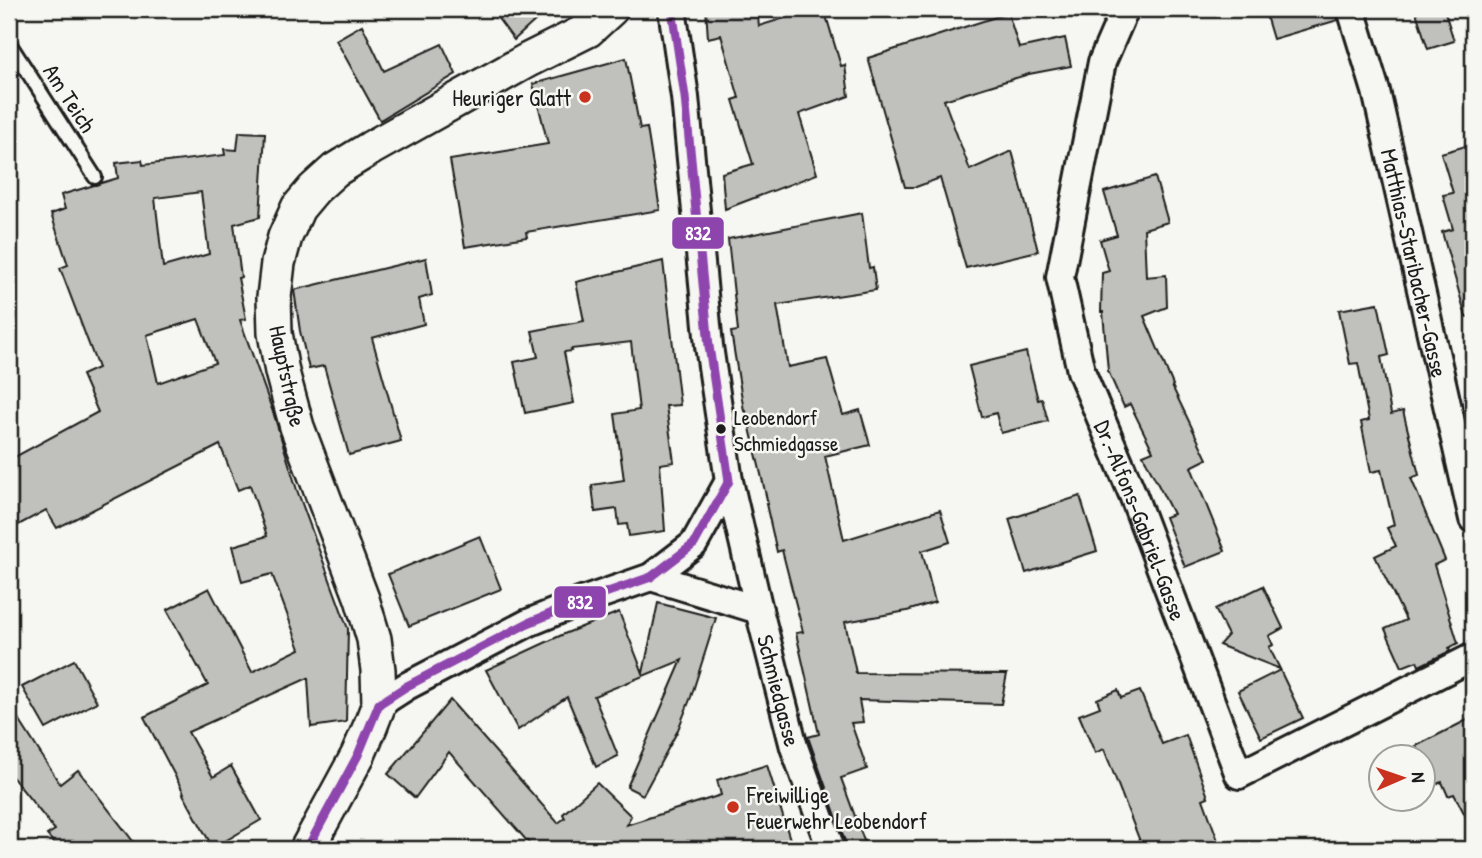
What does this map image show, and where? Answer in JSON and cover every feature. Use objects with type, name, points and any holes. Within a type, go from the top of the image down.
[{"type":"street","name":"Hauptstraße","points":[[307,849],[358,755],[379,704],[378,670],[374,639],[362,598],[297,427],[282,372],[275,333],[274,297],[278,263],[285,237],[298,208],[313,189],[335,170],[528,60],[589,30],[611,9]]},
{"type":"street","name":"Schmiedgasse","points":[[672,9],[684,97],[709,346],[729,481],[794,747],[831,849]]},
{"type":"street","name":"Dr.-Alfons-Gabriel-Gasse","points":[[1125,9],[1102,62],[1060,278],[1081,371],[1133,495],[1239,775],[1473,657]]},
{"type":"street","name":"Matthias-Staribacher-Gasse","points":[[1351,9],[1376,91],[1473,519]]},
{"type":"street","points":[[379,704],[407,686],[527,623],[651,577],[694,544],[729,481]]},
{"type":"street","name":"Schmiedgasse","points":[[651,577],[759,610]]},
{"type":"lane","name":"Am Teich","points":[[9,43],[95,177]]},
{"type":"building","points":[[491,9],[548,9],[514,40]]},
{"type":"building","points":[[706,9],[757,9],[759,26],[814,9],[824,9],[841,66],[845,65],[849,96],[799,114],[817,174],[725,209],[722,173],[753,164],[733,100],[739,98],[721,35],[708,38]]},
{"type":"building","points":[[1264,9],[1336,9],[1338,20],[1273,39]]},
{"type":"building","points":[[1415,9],[1444,9],[1454,41],[1428,49]]},
{"type":"building","points":[[1008,13],[1019,48],[1065,38],[1071,66],[1029,74],[944,100],[970,170],[1012,151],[1038,251],[966,268],[940,178],[916,187],[905,187],[868,58]]},
{"type":"building","points":[[362,25],[384,71],[442,44],[456,74],[380,120],[336,40]]},
{"type":"building","points":[[626,58],[640,129],[647,128],[660,210],[526,232],[527,237],[465,247],[450,160],[548,144],[533,84]]},
{"type":"building","points":[[239,132],[265,133],[260,217],[234,224],[241,277],[238,278],[246,319],[240,320],[297,490],[348,629],[346,722],[311,727],[308,678],[188,732],[213,777],[231,766],[261,820],[213,848],[144,717],[208,685],[167,610],[209,588],[252,672],[300,649],[272,574],[242,582],[233,546],[267,536],[250,485],[238,490],[220,445],[57,528],[46,510],[9,530],[9,460],[98,412],[82,375],[98,368],[60,268],[68,265],[51,214],[65,209],[61,195],[118,178],[116,163],[142,160],[143,165],[225,155],[224,149],[237,150]],"holes":[[[201,192],[209,254],[163,267],[155,198]],[[198,319],[215,363],[158,383],[147,335]]]},
{"type":"building","points":[[1473,144],[1473,316],[1466,317],[1442,232],[1453,229],[1443,195],[1453,193],[1441,153]]},
{"type":"building","points":[[1155,177],[1168,222],[1144,229],[1146,277],[1166,275],[1167,307],[1144,316],[1172,386],[1207,459],[1191,467],[1225,551],[1185,567],[1165,517],[1173,514],[1143,455],[1153,451],[1130,404],[1124,407],[1108,371],[1101,312],[1102,273],[1109,271],[1100,240],[1117,235],[1104,192]]},
{"type":"building","points":[[862,213],[869,268],[873,267],[876,290],[777,305],[788,367],[827,359],[843,415],[860,410],[870,445],[825,456],[844,540],[940,510],[950,542],[922,551],[935,602],[907,611],[845,622],[856,673],[1007,674],[1001,704],[859,700],[863,722],[851,723],[867,769],[841,778],[867,849],[846,849],[808,737],[819,734],[796,633],[803,632],[782,550],[777,552],[768,504],[744,411],[731,332],[738,331],[728,239]]},
{"type":"building","points":[[426,258],[432,295],[419,299],[424,324],[372,338],[401,441],[349,455],[324,366],[309,369],[294,290]]},
{"type":"building","points":[[663,261],[680,405],[666,406],[674,462],[660,464],[665,531],[629,536],[627,524],[619,525],[617,509],[595,512],[592,485],[624,480],[615,414],[639,410],[631,342],[564,352],[574,403],[525,413],[514,362],[538,357],[532,331],[584,321],[576,282]]},
{"type":"building","points":[[1378,303],[1389,355],[1381,357],[1391,414],[1403,411],[1419,475],[1411,478],[1445,560],[1434,565],[1458,643],[1449,648],[1450,651],[1419,666],[1417,661],[1402,667],[1385,629],[1406,620],[1375,556],[1396,546],[1387,528],[1394,525],[1381,470],[1371,472],[1361,422],[1369,420],[1358,363],[1350,364],[1339,310]]},
{"type":"building","points":[[1026,352],[1038,400],[1042,399],[1048,421],[1001,433],[996,413],[982,417],[969,366]]},
{"type":"building","points":[[1080,496],[1097,551],[1026,573],[1009,519]]},
{"type":"building","points":[[480,536],[501,589],[409,626],[388,574]]},
{"type":"building","points":[[1263,586],[1283,628],[1269,636],[1273,645],[1269,647],[1280,669],[1219,645],[1228,635],[1215,609]]},
{"type":"building","points":[[658,603],[716,618],[677,732],[643,795],[627,787],[682,660],[594,696],[618,756],[596,767],[567,697],[518,730],[486,670],[619,612],[643,673]]},
{"type":"building","points":[[74,660],[97,702],[46,729],[22,687]]},
{"type":"building","points":[[1280,670],[1303,718],[1261,738],[1238,691]]},
{"type":"building","points":[[1118,690],[1121,698],[1140,691],[1162,744],[1186,735],[1208,797],[1203,799],[1221,849],[1143,849],[1104,749],[1095,753],[1079,715],[1100,707],[1097,699]]},
{"type":"building","points":[[450,700],[558,823],[565,818],[563,814],[597,783],[631,816],[626,825],[721,795],[717,780],[767,765],[793,849],[534,849],[449,752],[415,798],[388,774]]},
{"type":"building","points":[[9,704],[60,784],[78,770],[139,849],[59,849],[47,835],[55,830],[9,773]]},
{"type":"building","points":[[1473,717],[1473,830],[1454,794],[1448,796],[1442,782],[1436,784],[1436,742],[1424,742]]},
{"type":"transit line","name":"832","points":[[379,704],[407,686],[528,623],[651,577],[694,544],[729,481],[709,346],[685,97],[672,9]]},
{"type":"transit line","name":"832","points":[[307,849],[358,755],[379,704]]},
{"type":"place","name":"Heuriger Glatt","points":[[585,97]]},
{"type":"place","name":"Leobendorf Schmiedgasse","points":[[721,429]]},
{"type":"place","name":"Freiwillige Feuerwehr Leobendorf","points":[[733,807]]}]
